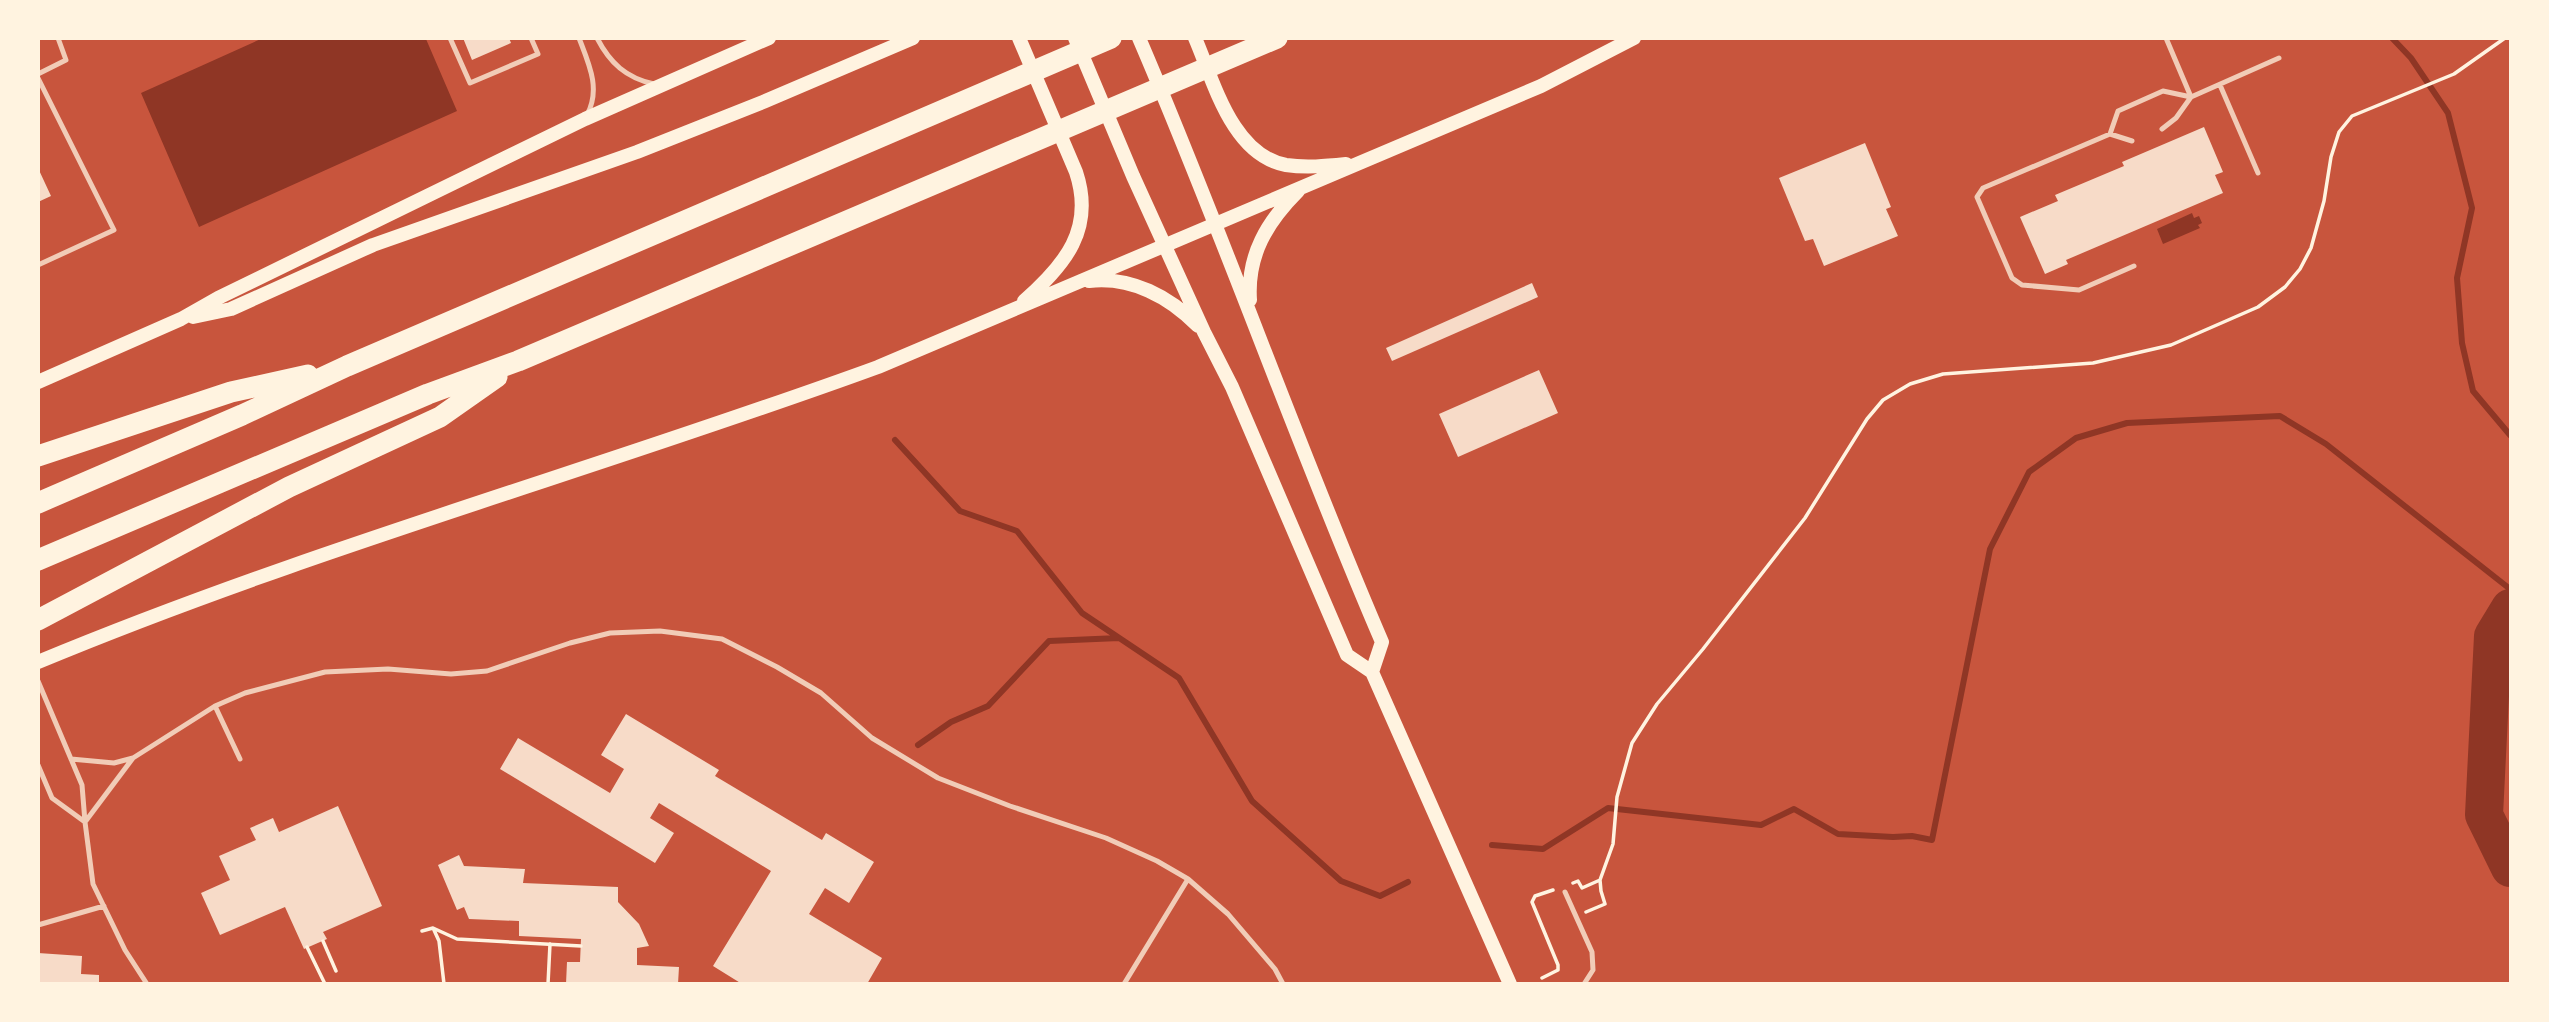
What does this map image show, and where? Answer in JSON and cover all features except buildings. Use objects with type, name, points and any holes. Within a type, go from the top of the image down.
[{"type":"highway","points":[[38,503],[242,415],[347,366],[1111,38]]},
{"type":"highway","points":[[38,560],[428,394],[518,361],[1271,41]]},
{"type":"highway","points":[[38,620],[289,487],[440,417],[518,361]]},
{"type":"highway","points":[[38,456],[231,392],[347,366]]},
{"type":"main road","points":[[38,382],[181,319],[218,298],[585,119],[769,38]]},
{"type":"main road","points":[[181,319],[231,309],[385,241],[637,152],[913,38]]},
{"type":"main road","points":[[1012,311],[1041,286],[1066,257],[1079,231],[1083,208],[1081,185],[1018,38]]},
{"type":"main road","points":[[1075,38],[1204,332],[1232,387],[1348,655],[1372,672],[1510,984]]},
{"type":"main road","points":[[1139,38],[1216,222],[1331,522],[1382,642],[1372,672]]},
{"type":"main road","points":[[1195,38],[1231,121],[1239,135],[1258,153],[1277,162],[1296,166],[1357,163]]},
{"type":"main road","points":[[38,662],[203,596],[878,367],[1541,86],[1634,38]]},
{"type":"main road","points":[[1256,325],[1249,288],[1256,250],[1269,225],[1305,186]]},
{"type":"main road","points":[[1077,282],[1112,280],[1135,285],[1170,302],[1204,332]]},
{"type":"lane","points":[[38,265],[114,230],[38,76],[66,60],[58,38]]},
{"type":"lane","points":[[450,38],[470,83],[537,54],[531,38]]},
{"type":"lane","points":[[579,38],[593,80],[594,99],[585,119]]},
{"type":"lane","points":[[597,38],[604,52],[623,73],[660,86]]},
{"type":"lane","points":[[2166,38],[2191,97]]},
{"type":"lane","points":[[2162,129],[2176,118],[2191,97],[2279,58]]},
{"type":"lane","points":[[2220,85],[2258,173]]},
{"type":"lane","points":[[2110,134],[2118,111],[2163,91],[2191,97]]},
{"type":"lane","points":[[2132,141],[2110,134],[1983,188],[1978,197],[2012,278],[2022,285],[2079,290],[2134,267]]},
{"type":"lane","points":[[71,759],[114,763],[133,758],[215,706],[245,693],[325,673],[388,669],[451,674],[487,671],[570,643],[610,633],[660,631],[722,639],[821,693],[872,738],[938,778],[1105,838],[1157,861],[1188,879],[1228,914],[1275,969],[1283,984]]},
{"type":"lane","points":[[38,681],[82,785],[93,884],[125,950],[148,984]]},
{"type":"lane","points":[[215,706],[240,760]]},
{"type":"lane","points":[[85,822],[133,758]]},
{"type":"lane","points":[[38,765],[52,798],[85,822]]},
{"type":"lane","points":[[1124,984],[1188,879]]},
{"type":"lane","points":[[1565,892],[1592,952],[1593,970],[1584,984]]},
{"type":"lane","points":[[38,925],[104,906]]},
{"type":"path","points":[[1576,916],[1605,904],[1600,880],[1614,836],[1618,797],[1632,743],[1657,704],[1805,518],[1867,419],[1883,400],[1910,384],[1943,374],[2093,363],[2171,345],[2258,307],[2285,287],[2300,269],[2311,248],[2324,201],[2331,157],[2339,132],[2352,116],[2454,74],[2505,38]]},
{"type":"path","points":[[1567,885],[1578,881],[1582,888],[1600,880]]},
{"type":"path","points":[[1542,978],[1558,970],[1558,965],[1532,902],[1535,896],[1557,888]]},
{"type":"path","points":[[422,930],[433,928],[457,939],[581,946]]},
{"type":"path","points":[[433,928],[439,941],[444,984]]},
{"type":"path","points":[[323,941],[336,971]]},
{"type":"path","points":[[548,984],[550,944]]},
{"type":"path","points":[[307,947],[325,984]]},
{"type":"shaded area","points":[[263,38],[426,39],[457,111],[199,227],[141,93]]},
{"type":"shaded area","points":[[2192,213],[2194,218],[2199,216],[2202,223],[2198,225],[2200,228],[2163,244],[2157,229]]},
{"type":"waterway","points":[[2392,38],[2411,58],[2448,113],[2472,208],[2457,278],[2462,343],[2473,391],[2510,435]]},
{"type":"waterway","points":[[1492,845],[1543,849],[1608,808],[1761,825],[1794,809],[1838,834],[1912,836],[1932,840],[1990,549],[2029,472],[2076,438],[2127,423],[2280,416],[2326,444],[2510,589]]},
{"type":"waterway","points":[[895,440],[960,511],[1017,531],[1082,613],[1179,678],[1252,801],[1341,881],[1380,896],[1408,882]]},
{"type":"waterway","points":[[2510,608],[2493,636],[2484,815],[2510,868]]},
{"type":"waterway","points":[[918,745],[951,722],[988,706],[1049,641],[1119,638]]}]
